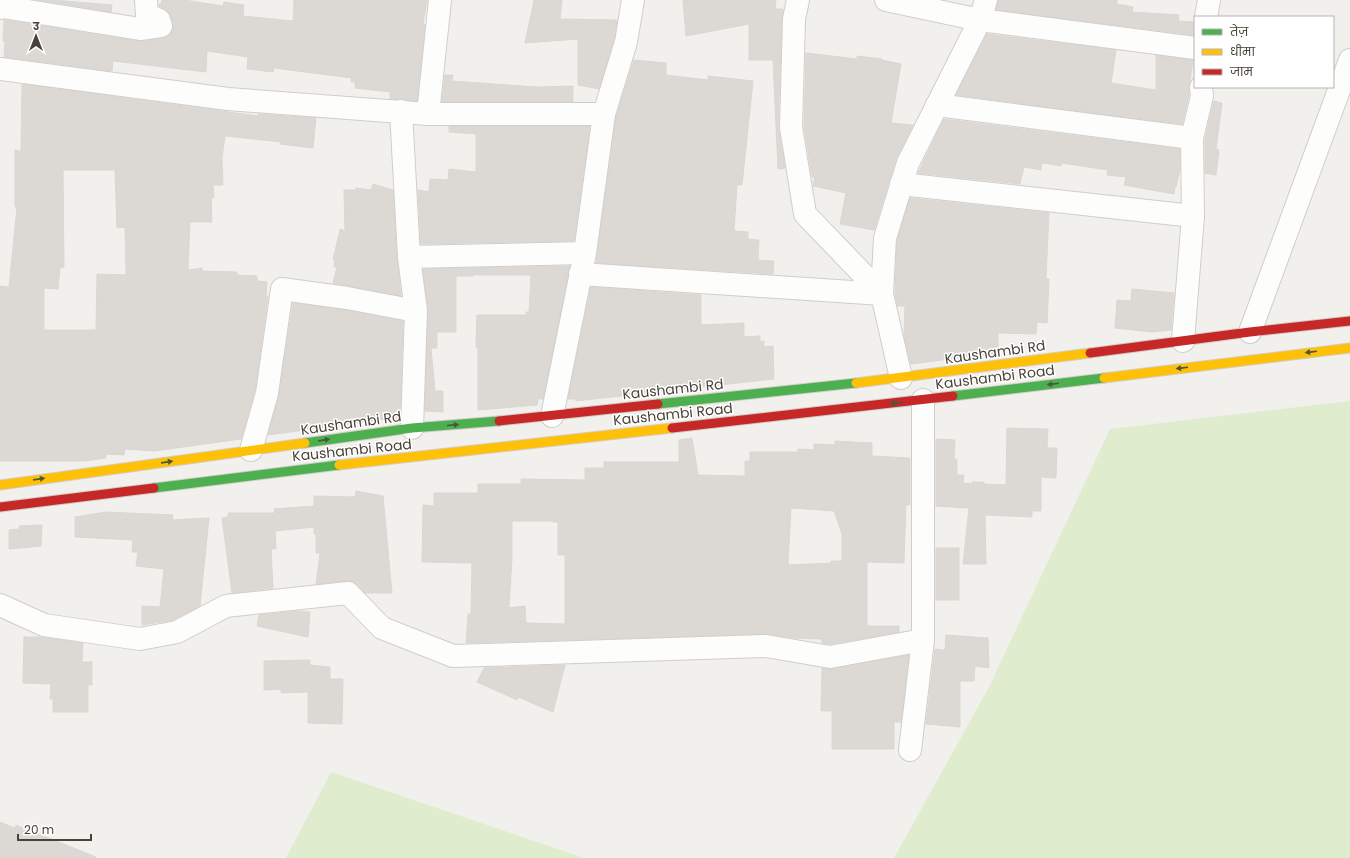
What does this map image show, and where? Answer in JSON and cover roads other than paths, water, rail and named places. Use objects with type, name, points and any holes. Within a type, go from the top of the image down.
[{"type":"main road","name":"Kaushambi Rd","points":[[0,485],[412,428],[552,416],[901,378],[1250,332],[1350,321]]},
{"type":"main road","name":"Kaushambi Road","points":[[0,507],[263,474],[924,400],[1350,348]]},
{"type":"street","points":[[0,8],[3,7],[140,30],[161,26],[160,20],[147,15],[146,0]]},
{"type":"street","points":[[428,114],[440,0]]},
{"type":"street","points":[[552,416],[585,253],[604,114],[626,42],[634,0]]},
{"type":"street","points":[[798,0],[794,19],[791,127],[805,214],[882,294]]},
{"type":"street","points":[[886,0],[983,10],[1194,48]]},
{"type":"street","points":[[1206,16],[1209,0]]},
{"type":"street","points":[[901,378],[882,294],[885,238],[908,163],[983,10]]},
{"type":"street","points":[[1250,332],[1350,60]]},
{"type":"street","points":[[0,69],[228,99],[428,114],[604,114]]},
{"type":"street","points":[[1183,341],[1193,216],[1192,138],[1202,96],[1201,88]]},
{"type":"street","points":[[937,106],[1192,138]]},
{"type":"street","points":[[402,112],[409,257],[416,311],[412,428]]},
{"type":"street","points":[[901,184],[1193,216]]},
{"type":"street","points":[[409,257],[585,253]]},
{"type":"street","points":[[580,274],[882,294]]},
{"type":"street","points":[[251,450],[267,393],[282,289],[347,298],[416,311]]},
{"type":"street","points":[[910,750],[924,640],[924,400]]},
{"type":"street","points":[[0,605],[44,625],[140,639],[177,632],[226,606],[348,593],[382,628],[453,656],[766,646],[830,657],[924,640]]}]
